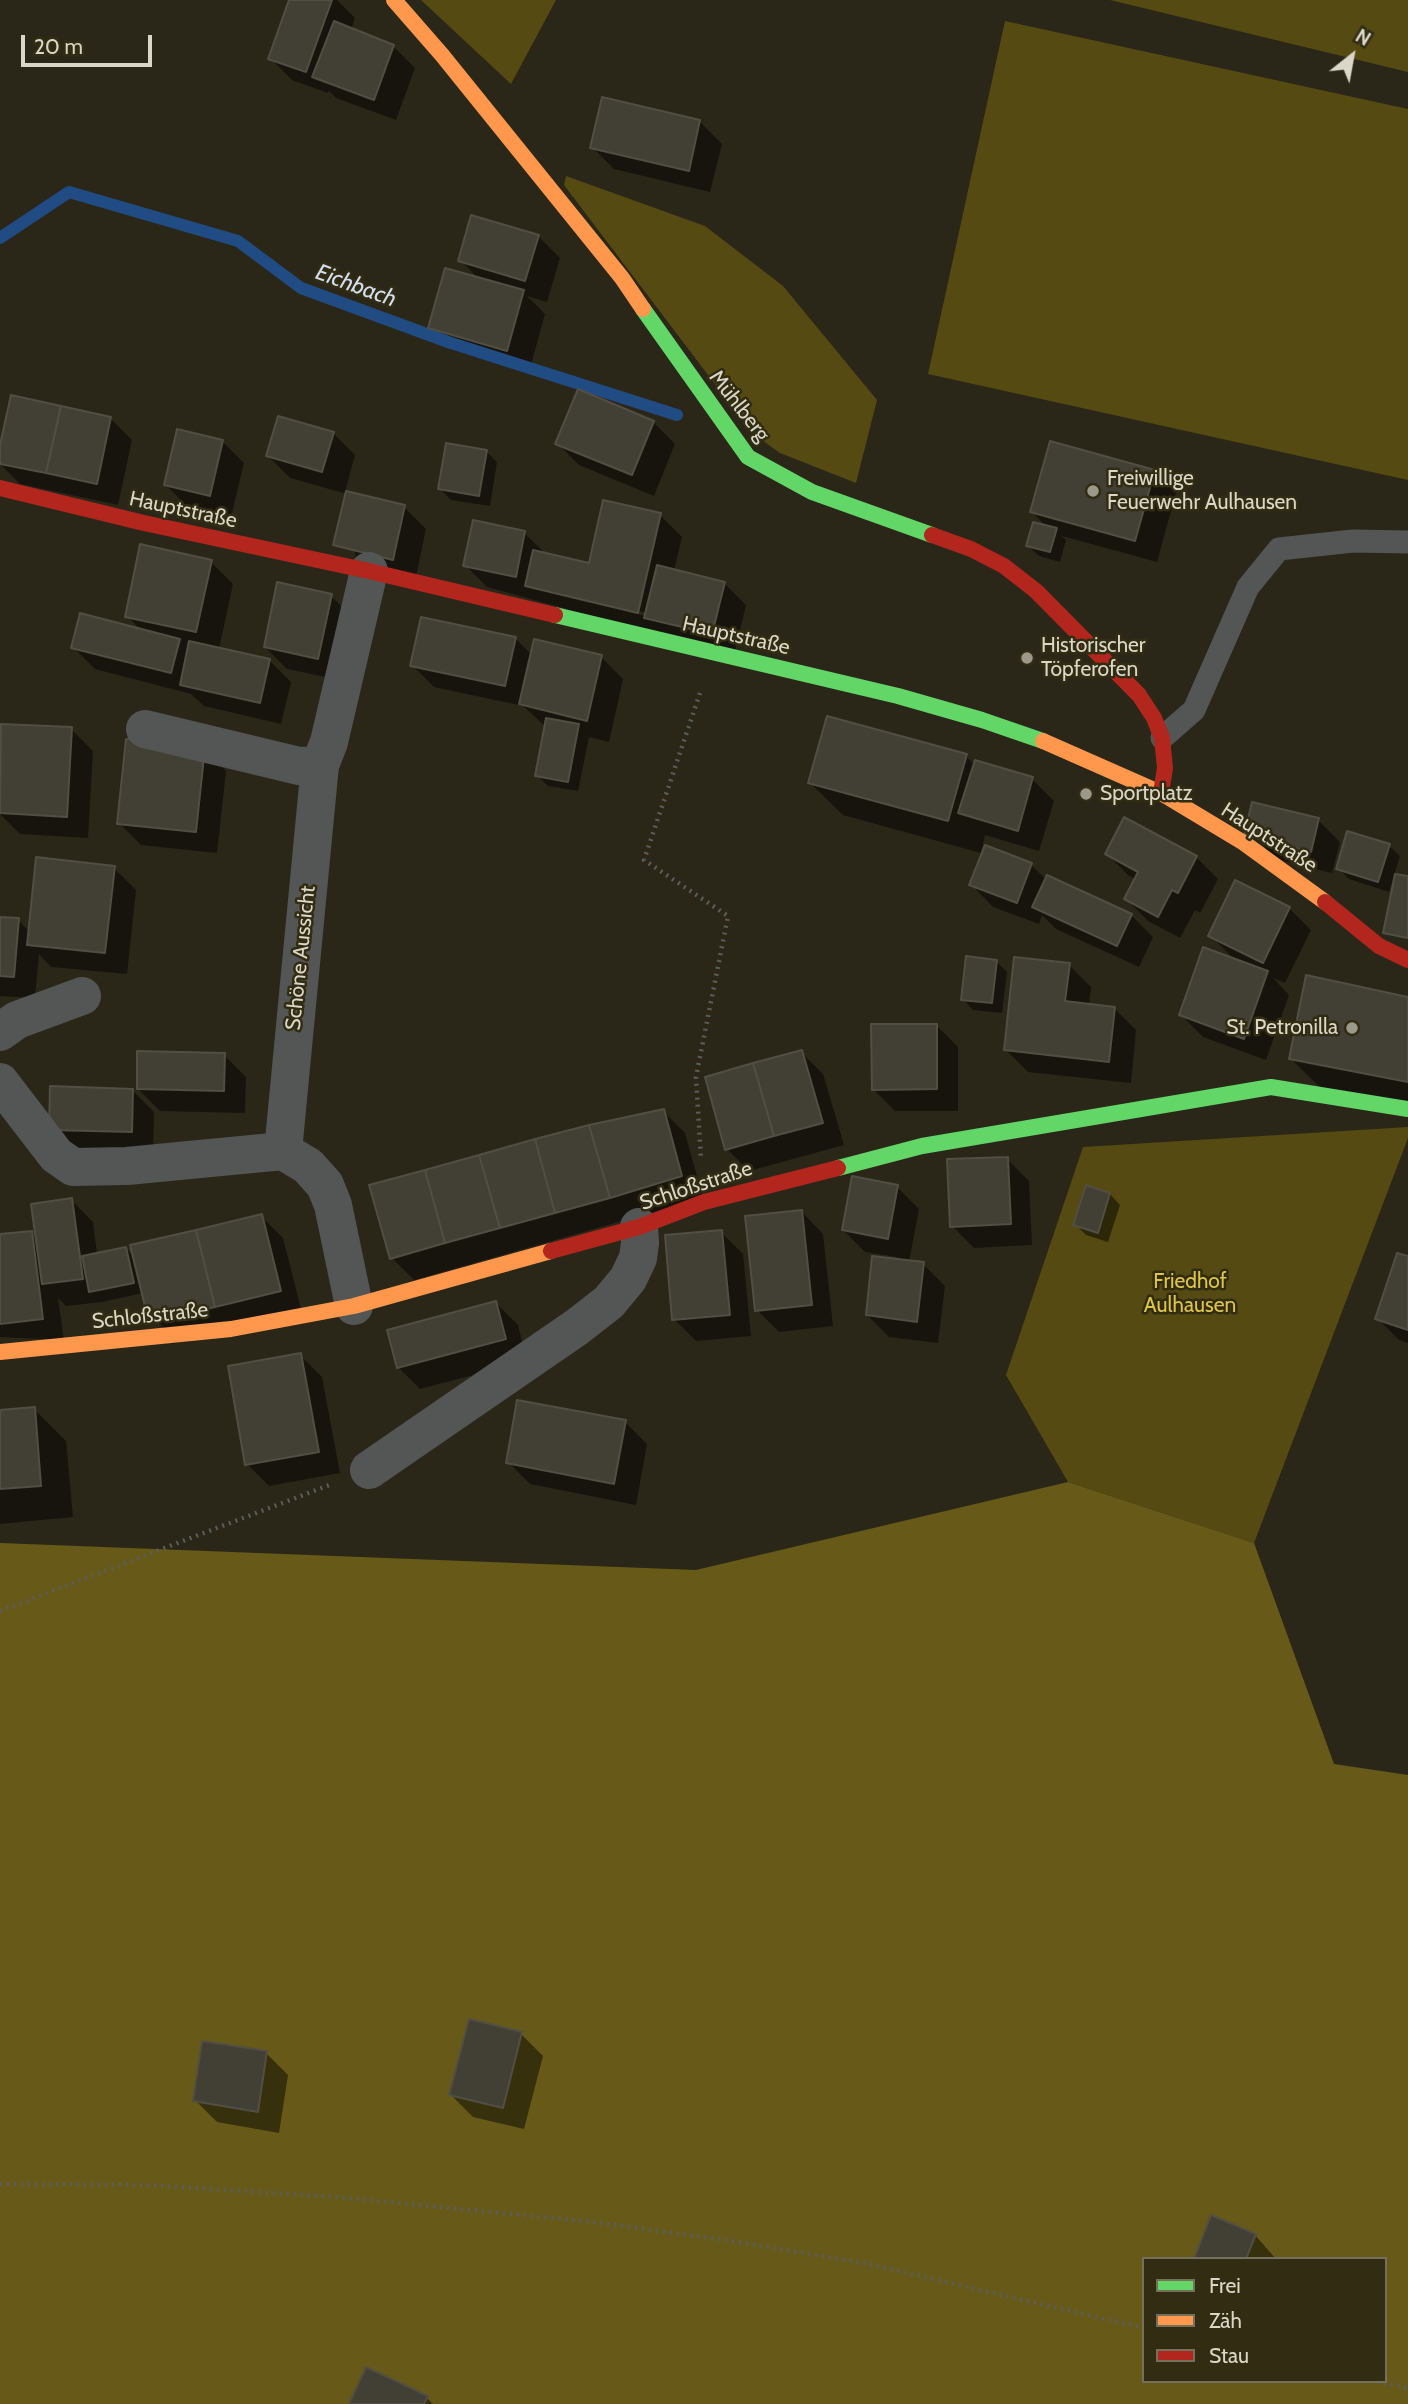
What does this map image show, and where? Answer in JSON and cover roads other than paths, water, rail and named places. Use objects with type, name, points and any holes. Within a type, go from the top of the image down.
[{"type":"street","name":"Mühlberg","points":[[394,0],[442,55],[622,278],[748,457],[812,492],[971,549],[1004,566],[1036,591],[1139,695],[1154,719],[1162,738],[1166,768],[1161,793]]},
{"type":"street","name":"Hauptstraße","points":[[0,488],[714,652],[898,696],[982,720],[1048,743],[1161,793],[1244,843],[1316,894],[1379,946],[1408,960]]},
{"type":"street","name":"Schöne Aussicht","points":[[283,1151],[320,765],[329,742],[369,571]]},
{"type":"street","points":[[145,729],[299,766],[320,765]]},
{"type":"street","points":[[0,1032],[18,1020],[82,996]]},
{"type":"street","points":[[0,1082],[57,1155],[74,1167],[127,1166],[283,1151],[308,1166],[325,1185],[332,1205],[354,1306]]},
{"type":"street","name":"Schloßstraße","points":[[0,1352],[231,1329],[354,1306],[639,1227],[704,1202],[922,1146],[1271,1087],[1408,1109]]},
{"type":"street","points":[[369,1470],[577,1327],[609,1302],[628,1279],[638,1258],[639,1227]]},
{"type":"lane","points":[[1162,738],[1195,710],[1248,587],[1279,550],[1353,541],[1408,541]]},
{"type":"waterway","name":"Eichbach","points":[[0,238],[69,192],[238,241],[301,288],[451,343],[677,415]]},
{"type":"place","name":"Freiwillige Feuerwehr Aulhausen","points":[[1093,491]]},
{"type":"place","name":"Historischer Töpferofen","points":[[1027,658]]},
{"type":"place","name":"Sportplatz","points":[[1086,794]]},
{"type":"place","name":"St. Petronilla","points":[[1352,1028]]},
{"type":"park label","name":"Friedhof Aulhausen","points":[[1190,1294]]}]
